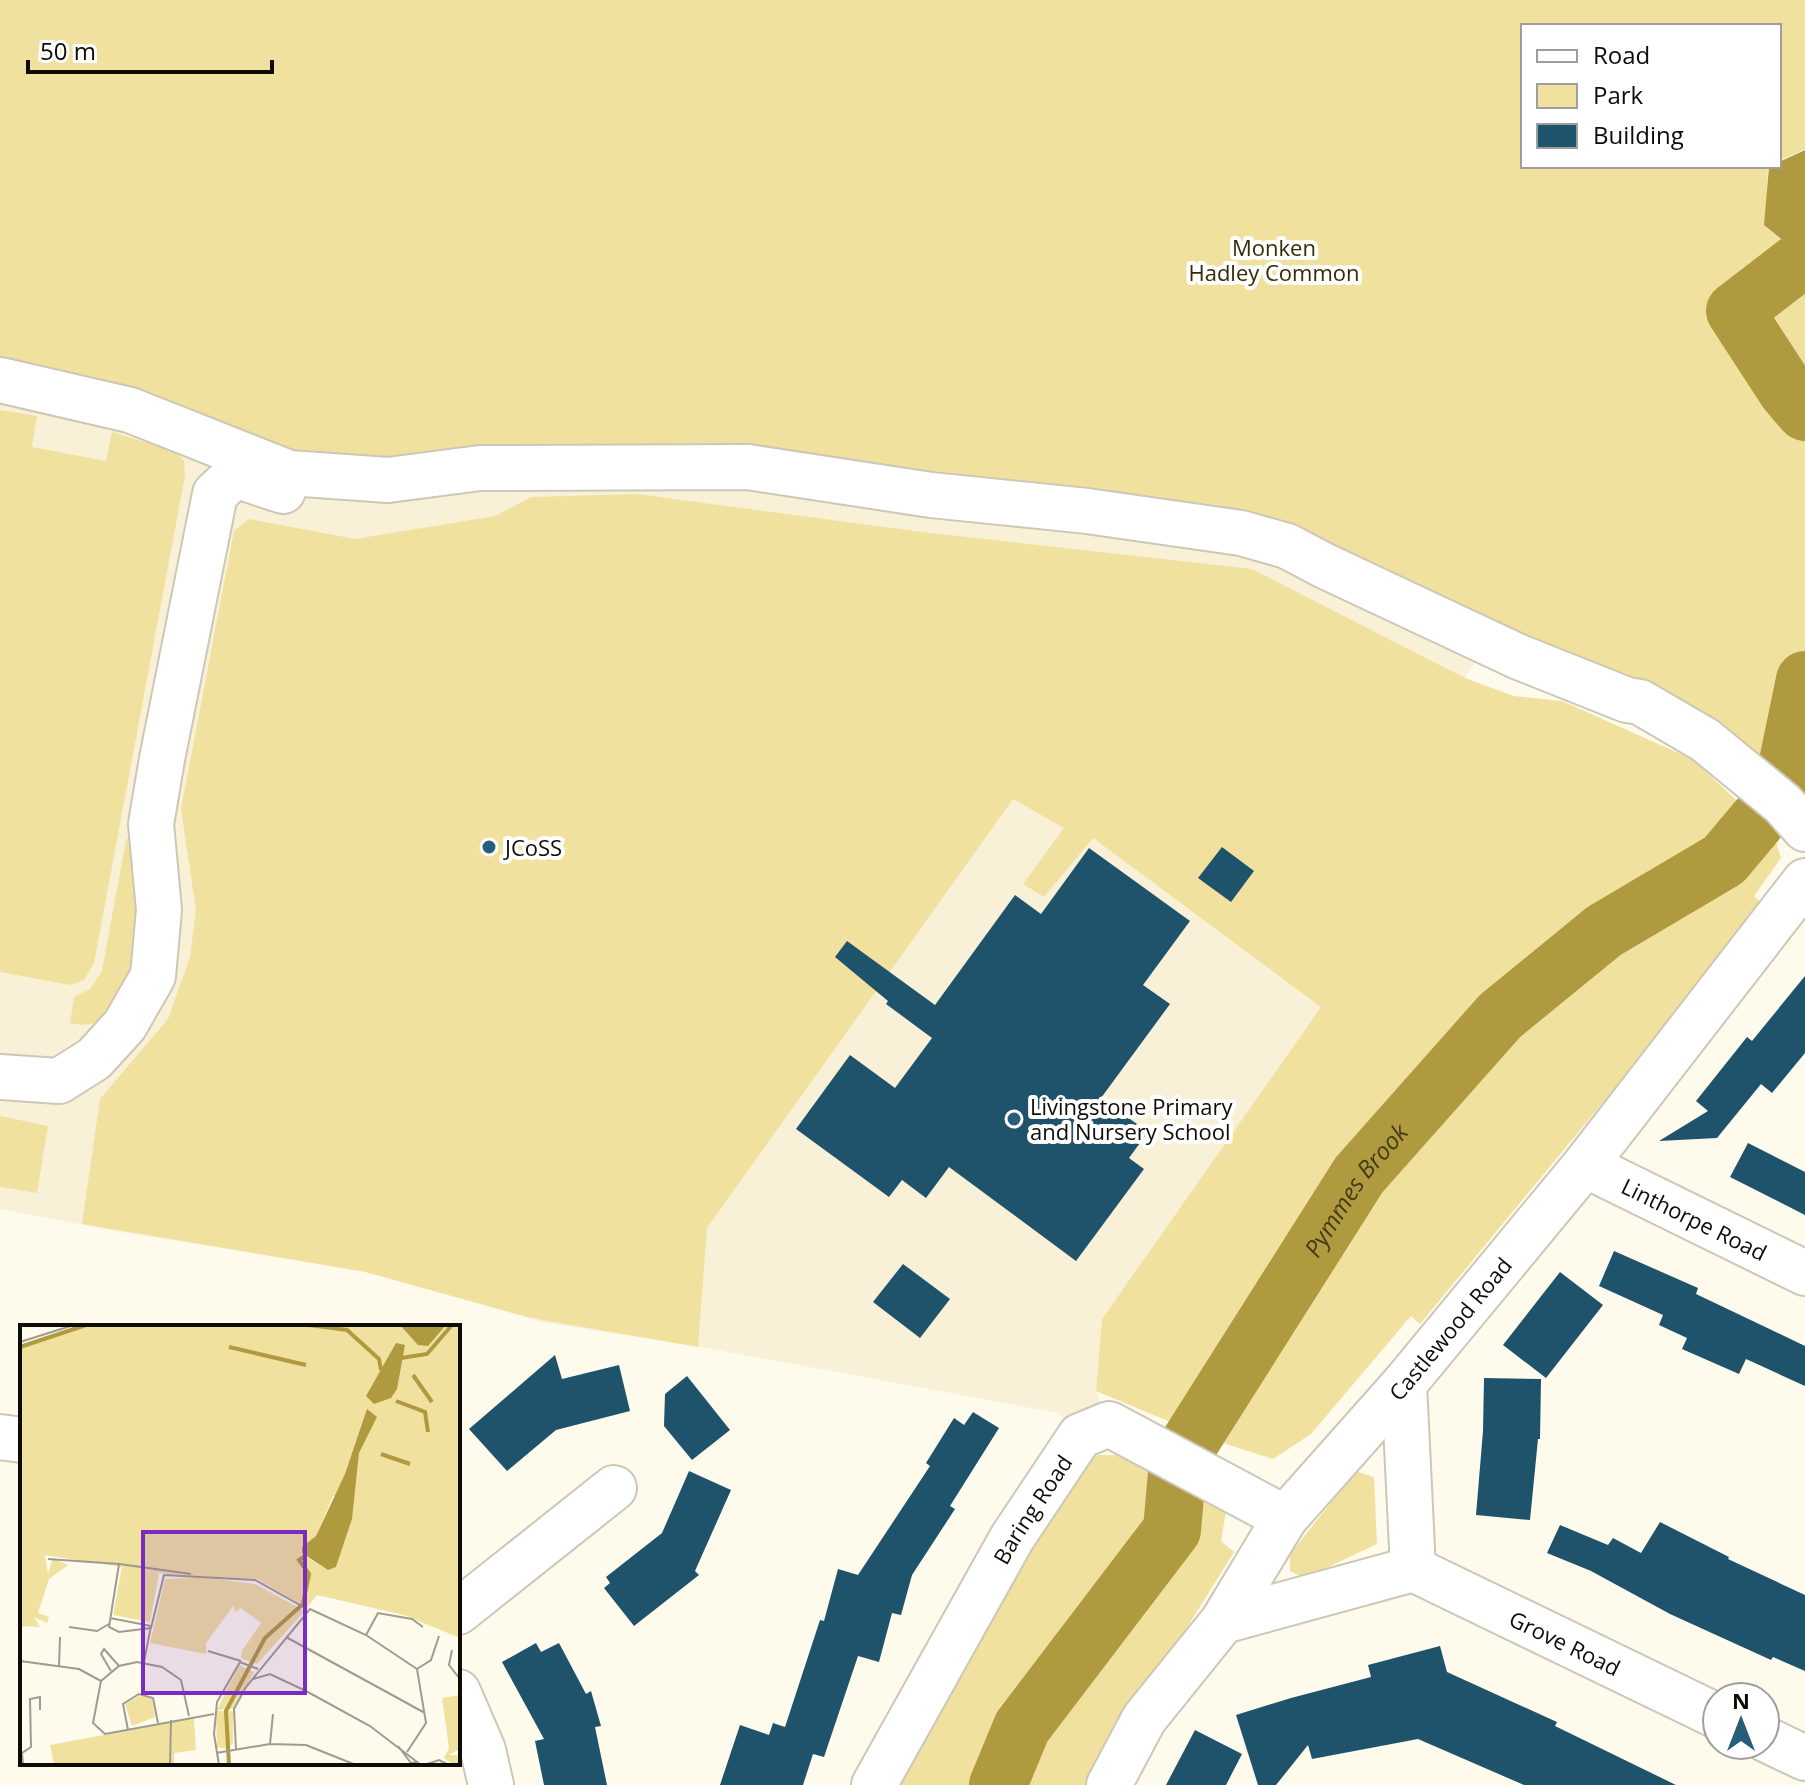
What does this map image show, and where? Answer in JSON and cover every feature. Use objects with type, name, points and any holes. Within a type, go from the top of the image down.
[{"type":"street","points":[[0,380],[130,410],[289,473],[388,480],[480,468],[748,467],[931,495],[1087,511],[1241,533],[1287,546],[1519,657],[1627,700],[1640,702],[1705,740],[1786,809]]},
{"type":"street","points":[[0,1077],[59,1081],[94,1059],[125,1025],[153,976],[159,910],[151,824],[215,494],[235,475],[309,499],[365,506],[468,492],[542,467]]},
{"type":"street","name":"Castlewood Road","points":[[1109,1785],[1144,1719],[1223,1621],[1285,1518],[1404,1384],[1585,1165],[1805,881]]},
{"type":"street","name":"Linthorpe Road","points":[[1585,1165],[1805,1273]]},
{"type":"street","points":[[1223,1621],[1413,1569],[1404,1384]]},
{"type":"street","name":"Baring Road","points":[[874,1785],[1012,1538],[1080,1436],[1109,1424],[1285,1518]]},
{"type":"street","points":[[0,1437],[20,1440]]},
{"type":"street","points":[[460,1610],[614,1488]]},
{"type":"street","name":"Grove Road","points":[[1413,1569],[1701,1708]]},
{"type":"street","points":[[460,1697],[483,1750],[491,1785]]},
{"type":"street","points":[[1781,1747],[1805,1758]]},
{"type":"shaded area","points":[[1805,150],[1805,259],[1764,225],[1769,168],[1781,168],[1781,161]]},
{"type":"shaded area","name":"JCoSS","points":[[0,365],[424,462],[663,444],[1265,523],[1483,650],[1372,821],[1400,873],[1321,1007],[1102,1319],[1096,1390],[1108,1424],[1080,1436],[1058,1413],[701,1347],[542,1322],[365,1270],[127,1233],[0,1209]]},
{"type":"green space","name":"Monken Hadley Common","points":[[0,0],[1805,0],[1805,149],[1781,160],[1781,24],[1521,24],[1521,168],[1768,168],[1766,227],[1805,261],[1805,828],[1786,808],[1267,521],[667,444],[331,468],[0,365]]},
{"type":"green space","points":[[0,410],[37,416],[32,447],[106,461],[112,432],[177,452],[184,461],[185,476],[94,963],[84,980],[70,985],[0,972]]},
{"type":"green space","name":"JCoSS","points":[[636,494],[923,532],[1252,569],[1465,678],[1514,696],[1562,701],[1692,759],[1774,835],[1781,858],[1754,896],[1765,906],[1420,1324],[1411,1316],[1311,1434],[1273,1459],[1211,1439],[1096,1391],[1102,1319],[1321,1007],[1093,838],[1044,897],[1023,884],[1064,828],[1013,799],[707,1228],[698,1347],[531,1318],[365,1272],[82,1224],[100,1099],[168,1019],[190,957],[196,910],[181,809],[234,531],[249,519],[355,539],[495,516],[531,497]]},
{"type":"green space","points":[[140,832],[145,975],[114,1020],[83,1025],[70,1023],[74,997],[90,989],[102,971],[126,840]]},
{"type":"green space","points":[[0,1116],[48,1126],[37,1193],[0,1187]]},
{"type":"green space","points":[[1098,1455],[1128,1455],[1226,1511],[1221,1541],[1234,1552],[1089,1785],[887,1785],[1071,1470]]},
{"type":"green space","points":[[1356,1471],[1374,1477],[1377,1544],[1305,1578],[1290,1571],[1290,1554]]},
{"type":"building","points":[[1222,847],[1254,871],[1231,902],[1198,878]]},
{"type":"building","points":[[1089,848],[1190,921],[1143,985],[1170,1004],[1101,1098],[1148,1132],[1129,1158],[1144,1169],[1076,1261],[949,1167],[926,1198],[902,1180],[889,1197],[796,1129],[850,1055],[895,1088],[932,1038],[886,1004],[888,1001],[835,957],[847,941],[935,1005],[1015,895],[1041,914]]},
{"type":"building","points":[[1805,976],[1805,1053],[1772,1093],[1761,1084],[1717,1138],[1659,1141],[1708,1111],[1696,1101],[1747,1037],[1752,1041]]},
{"type":"building","points":[[1748,1143],[1805,1172],[1805,1215],[1730,1177]]},
{"type":"building","points":[[1614,1251],[1698,1288],[1696,1294],[1805,1346],[1805,1386],[1746,1359],[1739,1374],[1682,1349],[1687,1338],[1659,1325],[1663,1315],[1599,1286]]},
{"type":"building","points":[[903,1264],[950,1299],[920,1338],[873,1302]]},
{"type":"building","points":[[1560,1272],[1603,1305],[1546,1378],[1503,1345]]},
{"type":"building","points":[[555,1355],[562,1379],[619,1365],[630,1411],[556,1430],[507,1471],[469,1429]]},
{"type":"building","points":[[687,1376],[730,1430],[692,1460],[664,1426],[665,1394]]},
{"type":"building","points":[[1484,1378],[1541,1379],[1540,1439],[1530,1520],[1476,1515]]},
{"type":"building","points":[[973,1412],[999,1428],[950,1506],[955,1509],[912,1575],[901,1615],[892,1613],[879,1662],[858,1656],[824,1757],[813,1754],[803,1785],[720,1785],[740,1725],[769,1735],[773,1723],[785,1727],[820,1620],[824,1621],[838,1569],[858,1575],[930,1466],[926,1463],[954,1418],[964,1425]]},
{"type":"building","points":[[689,1471],[731,1490],[695,1571],[699,1575],[634,1626],[604,1588],[610,1583],[606,1577],[662,1533]]},
{"type":"building","points":[[1660,1522],[1728,1559],[1805,1595],[1805,1671],[1773,1657],[1771,1660],[1670,1614],[1591,1571],[1547,1553],[1560,1525],[1608,1545],[1613,1538],[1641,1553]]},
{"type":"building","points":[[536,1643],[541,1652],[559,1643],[586,1694],[591,1691],[601,1726],[595,1727],[607,1785],[544,1785],[535,1741],[544,1739],[502,1662]]},
{"type":"building","points":[[1440,1646],[1447,1672],[1557,1722],[1555,1726],[1676,1785],[1524,1785],[1418,1739],[1312,1759],[1308,1745],[1276,1785],[1258,1785],[1236,1715],[1371,1677],[1368,1665]]},
{"type":"building","points":[[1195,1730],[1242,1754],[1226,1785],[1166,1785]]},
{"type":"waterway","name":"Pymmes Brook","points":[[1804,258],[1735,311],[1787,391],[1805,412]]},
{"type":"waterway","name":"Pymmes Brook","points":[[998,1785],[1022,1727],[1172,1530],[1178,1461],[1359,1175],[1500,1016],[1604,931],[1724,860],[1782,791],[1805,680]]},
{"type":"place","name":"JCoSS","points":[[489,847]]},
{"type":"place","name":"Livingstone Primary and Nursery School","points":[[1014,1119]]}]
